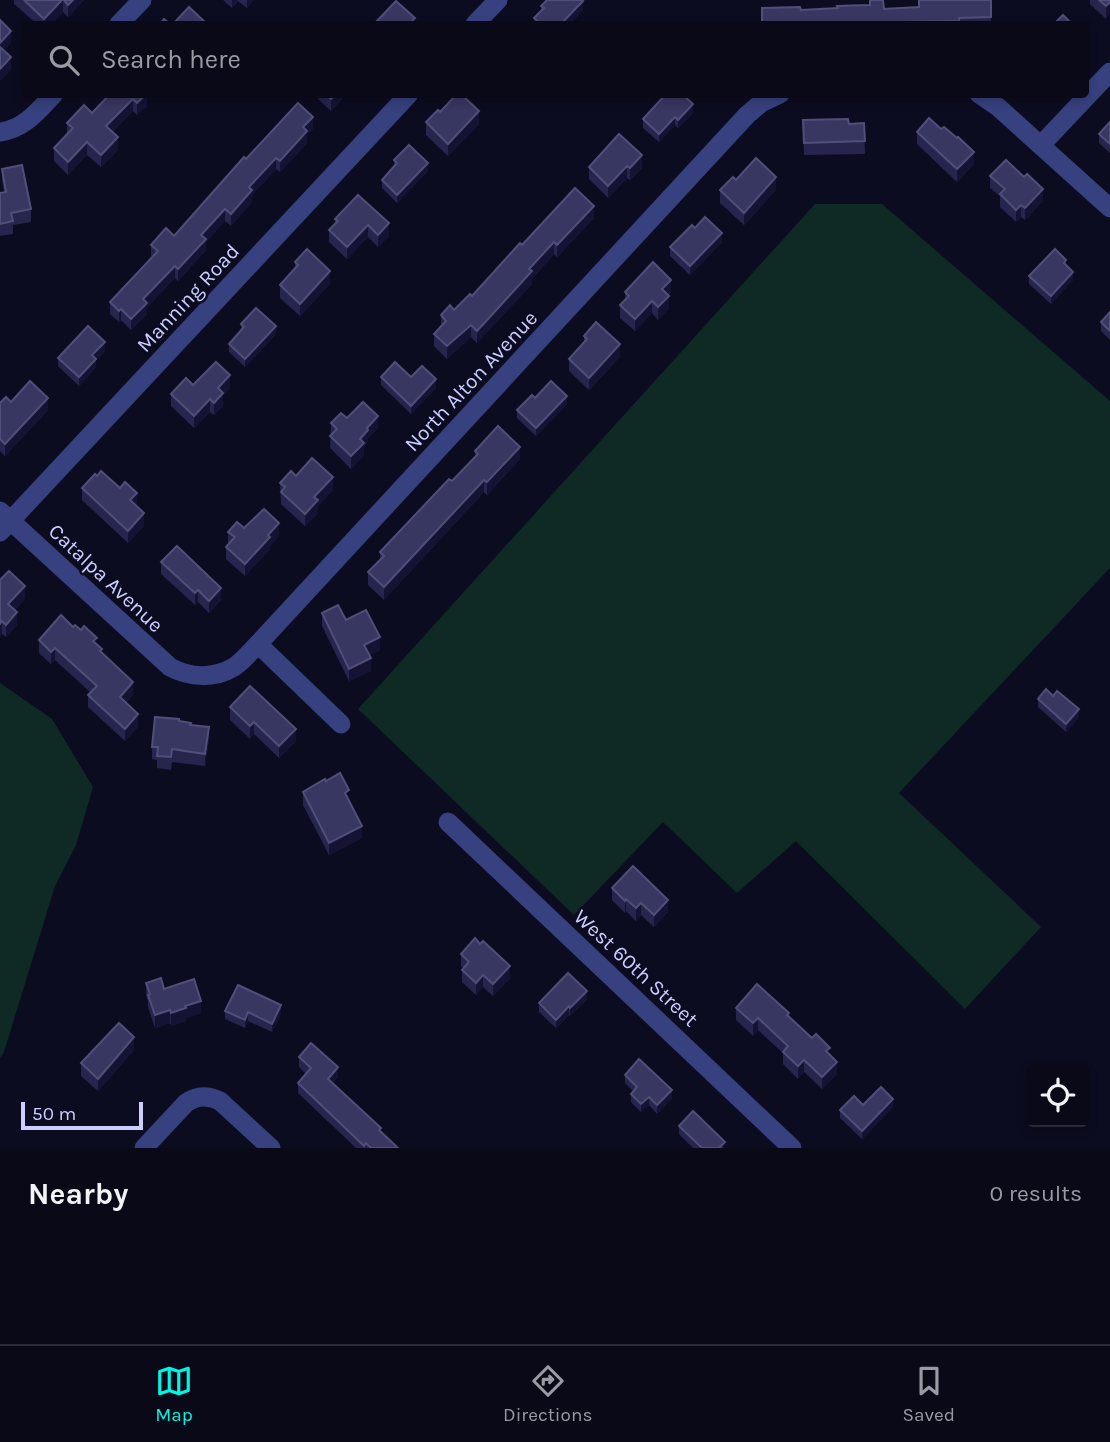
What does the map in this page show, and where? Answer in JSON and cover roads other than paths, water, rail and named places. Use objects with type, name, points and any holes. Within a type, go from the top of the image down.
[{"type":"street","points":[[122,21],[142,0]]},
{"type":"street","points":[[478,21],[498,0]]},
{"type":"street","points":[[1089,94],[1110,72]]},
{"type":"street","points":[[0,132],[25,122],[50,98]]},
{"type":"street","name":"Manning Road","points":[[3,521],[406,98]]},
{"type":"street","name":"North Alton Avenue","points":[[185,673],[198,676],[220,673],[242,661],[747,115],[772,98]]},
{"type":"street","points":[[985,98],[1110,208]]},
{"type":"street","points":[[1041,145],[1085,98]]},
{"type":"street","name":"Catalpa Avenue","points":[[3,521],[163,662],[174,670],[185,673]]},
{"type":"street","points":[[258,644],[341,724]]},
{"type":"street","name":"West 60th Street","points":[[448,822],[792,1148]]},
{"type":"street","points":[[144,1148],[186,1103],[199,1097],[213,1097],[220,1101],[271,1148]]}]
